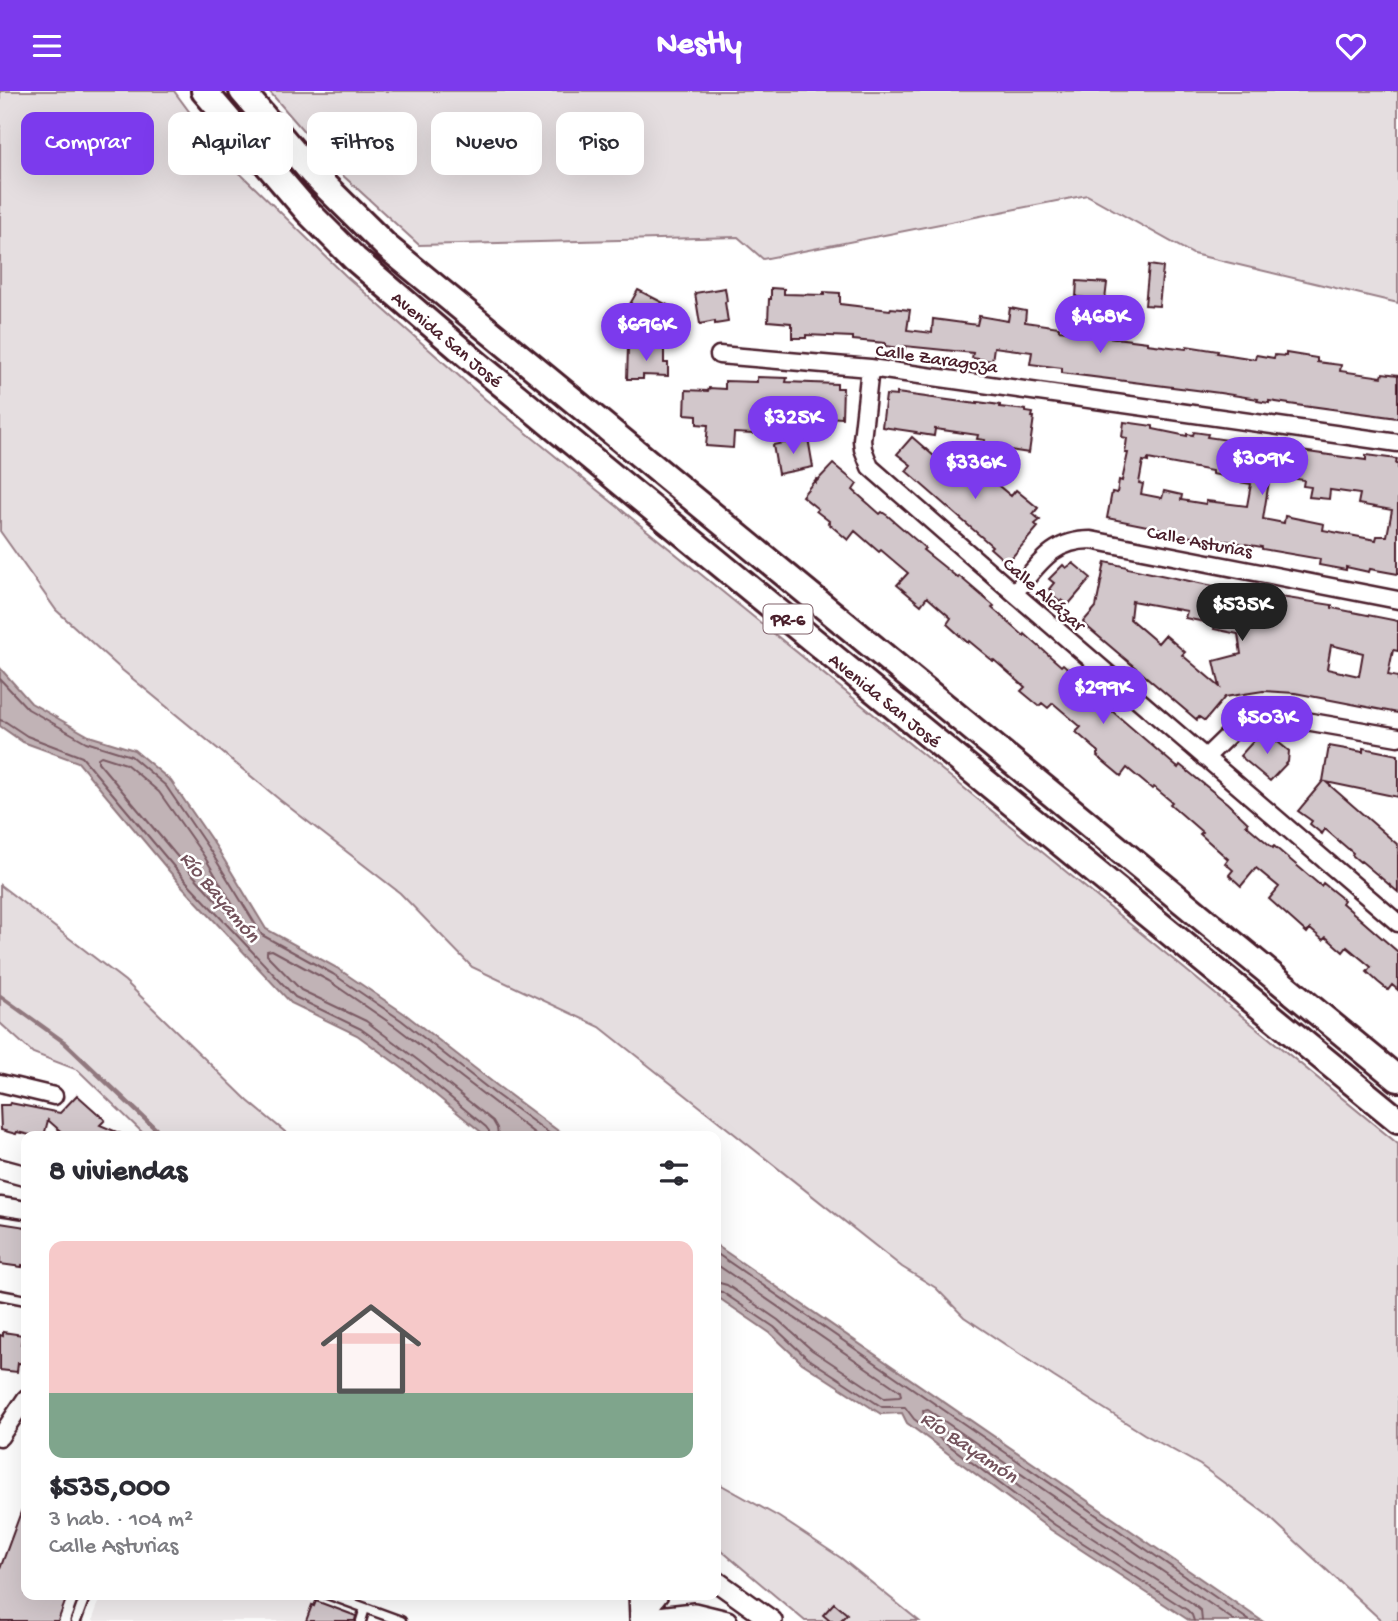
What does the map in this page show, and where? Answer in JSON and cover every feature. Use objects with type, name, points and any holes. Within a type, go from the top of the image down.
[{"type":"main road","name":"Avenida San José","points":[[204,91],[308,212],[355,259],[625,486],[1398,1120]]},
{"type":"main road","name":"Avenida San José","points":[[242,91],[312,173],[395,254],[1398,1079]]},
{"type":"street","name":"Calle Zaragoza","points":[[719,355],[870,368],[1398,443]]},
{"type":"street","name":"Calle Alcázar","points":[[870,368],[862,440],[870,467],[1398,923]]},
{"type":"street","name":"Calle Asturias","points":[[1014,593],[1049,553],[1060,545],[1069,541],[1091,540],[1398,600]]},
{"type":"street","points":[[1206,758],[1243,721],[1260,716],[1271,715],[1398,737]]},
{"type":"street","points":[[0,1083],[54,1096]]},
{"type":"street","points":[[0,1169],[21,1174]]},
{"type":"street","points":[[0,1206],[21,1209]]},
{"type":"street","points":[[0,1437],[21,1406]]},
{"type":"street","points":[[721,1585],[772,1621]]},
{"type":"street","points":[[639,1600],[639,1620]]},
{"type":"street","points":[[639,1620],[655,1600]]},
{"type":"street","points":[[721,1600],[739,1621]]},
{"type":"street","points":[[639,1620],[694,1613],[727,1621]]},
{"type":"lane","points":[[0,1295],[21,1299]]},
{"type":"lane","points":[[76,1621],[84,1600]]},
{"type":"lane","points":[[343,1600],[401,1621]]},
{"type":"lane","points":[[361,1621],[365,1608]]},
{"type":"shaded area","points":[[0,91],[174,91],[190,112],[168,112],[168,175],[242,175],[346,276],[485,399],[1398,1144],[1398,1621],[1382,1621],[1266,1514],[1200,1465],[1144,1434],[964,1317],[936,1288],[902,1267],[600,1027],[472,967],[400,893],[280,800],[122,670],[56,610],[0,531]]},
{"type":"shaded area","points":[[269,91],[1398,91],[1398,303],[1193,254],[1087,195],[763,259],[738,237],[419,245],[342,175],[417,175],[417,112],[307,112],[307,135],[293,119],[293,112],[287,112]]},
{"type":"shaded area","points":[[0,885],[125,981],[248,1101],[284,1131],[141,1131],[78,1070],[33,1053],[0,1023]]},
{"type":"shaded area","points":[[721,1485],[779,1517],[841,1558],[919,1621],[805,1621],[721,1550]]},
{"type":"shaded area","points":[[100,1600],[307,1600],[354,1617],[353,1621],[92,1621]]},
{"type":"water","name":"Río Bayamón","points":[[0,668],[31,703],[89,736],[134,750],[171,781],[217,848],[266,929],[337,968],[405,1014],[558,1131],[480,1131],[357,1035],[291,1003],[180,884],[78,762],[23,742],[0,726]]},
{"type":"water","name":"Río Bayamón","points":[[721,1248],[1262,1621],[1190,1621],[1051,1530],[907,1423],[902,1413],[881,1414],[802,1363],[770,1333],[721,1299]]},
{"type":"building","points":[[1149,265],[1163,267],[1159,306],[1145,305]]},
{"type":"building","points":[[1077,281],[1107,283],[1105,300],[1076,297]]},
{"type":"building","points":[[725,288],[728,322],[700,324],[695,293]]},
{"type":"building","points":[[771,288],[784,289],[784,294],[840,293],[840,304],[910,310],[907,330],[932,333],[933,319],[977,325],[979,316],[1008,321],[1010,308],[1026,311],[1025,322],[1059,327],[1059,330],[1100,334],[1186,349],[1187,346],[1255,359],[1256,355],[1274,358],[1275,355],[1286,356],[1286,353],[1317,358],[1317,362],[1341,365],[1340,371],[1382,377],[1383,373],[1398,375],[1398,418],[1269,403],[1220,393],[1062,373],[1062,368],[1030,364],[1032,352],[994,347],[992,361],[972,358],[973,353],[905,346],[905,349],[885,346],[885,343],[853,340],[853,337],[806,335],[806,338],[792,338],[791,323],[768,321]]},
{"type":"building","points":[[638,290],[681,312],[668,332],[626,311]]},
{"type":"building","points":[[628,347],[664,348],[664,363],[668,363],[668,376],[643,375],[643,379],[627,379]]},
{"type":"building","points":[[757,377],[787,378],[786,382],[837,384],[837,388],[843,388],[842,418],[773,414],[772,424],[753,423],[753,434],[734,433],[733,448],[706,446],[708,425],[697,424],[697,415],[685,414],[686,390],[725,389],[725,381],[757,382]]},
{"type":"building","points":[[897,393],[1000,405],[1033,413],[1029,453],[984,446],[985,440],[977,439],[978,435],[935,429],[934,436],[882,427],[886,395],[897,396]]},
{"type":"building","points":[[1124,422],[1153,426],[1153,429],[1187,436],[1193,435],[1194,432],[1208,434],[1207,437],[1366,460],[1366,455],[1397,459],[1398,574],[1319,565],[1320,559],[1228,541],[1209,541],[1174,533],[1175,531],[1107,518],[1112,492],[1117,493],[1119,480],[1122,481],[1128,453],[1125,453],[1127,438],[1122,437]],"holes":[[[1148,459],[1212,471],[1212,474],[1251,484],[1247,506],[1181,500],[1182,495],[1164,491],[1162,498],[1141,494],[1143,484],[1139,483],[1143,461],[1148,462]],[[1270,475],[1304,480],[1303,486],[1311,487],[1309,497],[1329,499],[1330,490],[1360,494],[1358,504],[1392,510],[1387,536],[1377,536],[1376,540],[1323,530],[1324,524],[1285,516],[1284,523],[1263,519]]]},
{"type":"building","points":[[912,437],[950,470],[954,465],[965,475],[968,471],[978,479],[983,473],[1011,496],[1016,490],[1038,508],[1033,514],[1040,520],[1035,524],[1038,527],[1007,563],[990,548],[992,546],[906,471],[911,465],[897,454]]},
{"type":"building","points":[[808,438],[813,467],[778,474],[773,445]]},
{"type":"building","points":[[833,464],[857,484],[853,490],[880,514],[882,512],[888,516],[925,548],[923,550],[994,606],[992,608],[1024,636],[1025,634],[1061,666],[1063,664],[1178,768],[1180,765],[1227,803],[1248,823],[1246,825],[1273,848],[1274,846],[1321,886],[1323,883],[1344,900],[1342,903],[1398,952],[1398,990],[1392,985],[1388,990],[1378,982],[1367,972],[1371,967],[1347,947],[1343,952],[1326,937],[1323,940],[1310,929],[1307,933],[1269,899],[1279,887],[1256,868],[1241,886],[1229,875],[1233,870],[1225,863],[1228,859],[1170,804],[1172,802],[1127,768],[1121,776],[1097,756],[1099,752],[1076,732],[1081,727],[1053,703],[1048,708],[1042,703],[1039,706],[1021,691],[1025,687],[947,624],[951,618],[927,597],[921,605],[897,585],[908,573],[881,550],[879,552],[855,531],[848,540],[828,523],[829,521],[816,511],[818,509],[802,496]]},
{"type":"building","points":[[1105,562],[1218,587],[1332,605],[1332,608],[1398,621],[1398,651],[1393,650],[1388,675],[1398,677],[1398,713],[1295,693],[1263,691],[1225,697],[1205,721],[1199,717],[1197,720],[1084,624],[1096,607]],"holes":[[[1132,601],[1187,611],[1185,618],[1215,624],[1214,629],[1238,634],[1241,654],[1214,661],[1220,687],[1182,655],[1185,652],[1165,635],[1158,643],[1130,619]],[[1331,645],[1363,653],[1359,676],[1327,669]]]},
{"type":"building","points":[[1073,563],[1091,578],[1068,605],[1049,593],[1054,583],[1049,579],[1063,565],[1066,568]]},
{"type":"building","points":[[1268,734],[1289,751],[1288,762],[1270,781],[1240,756],[1258,736],[1263,740]]},
{"type":"building","points":[[1329,746],[1363,752],[1363,748],[1398,755],[1398,797],[1326,782],[1398,845],[1398,892],[1360,862],[1325,829],[1322,834],[1310,824],[1312,821],[1298,811],[1323,781]]},
{"type":"building","points":[[77,1095],[105,1120],[100,1125],[114,1131],[60,1131],[48,1120],[45,1131],[21,1131],[16,1134],[1,1130],[0,1105],[10,1103],[60,1113]]},
{"type":"building","points":[[0,1223],[21,1226],[21,1267],[0,1264]]},
{"type":"building","points":[[3,1332],[21,1335],[21,1363],[18,1363],[17,1372],[0,1370],[0,1335],[3,1336]]},
{"type":"building","points":[[21,1512],[21,1600],[66,1600],[58,1621],[0,1621],[0,1569]]},
{"type":"building","points":[[316,1601],[356,1616],[355,1621],[306,1621]]},
{"type":"building","points":[[834,1603],[847,1614],[840,1621],[830,1621],[823,1615]]},
{"type":"waterway","points":[[0,996],[64,1042],[158,1131]]}]
